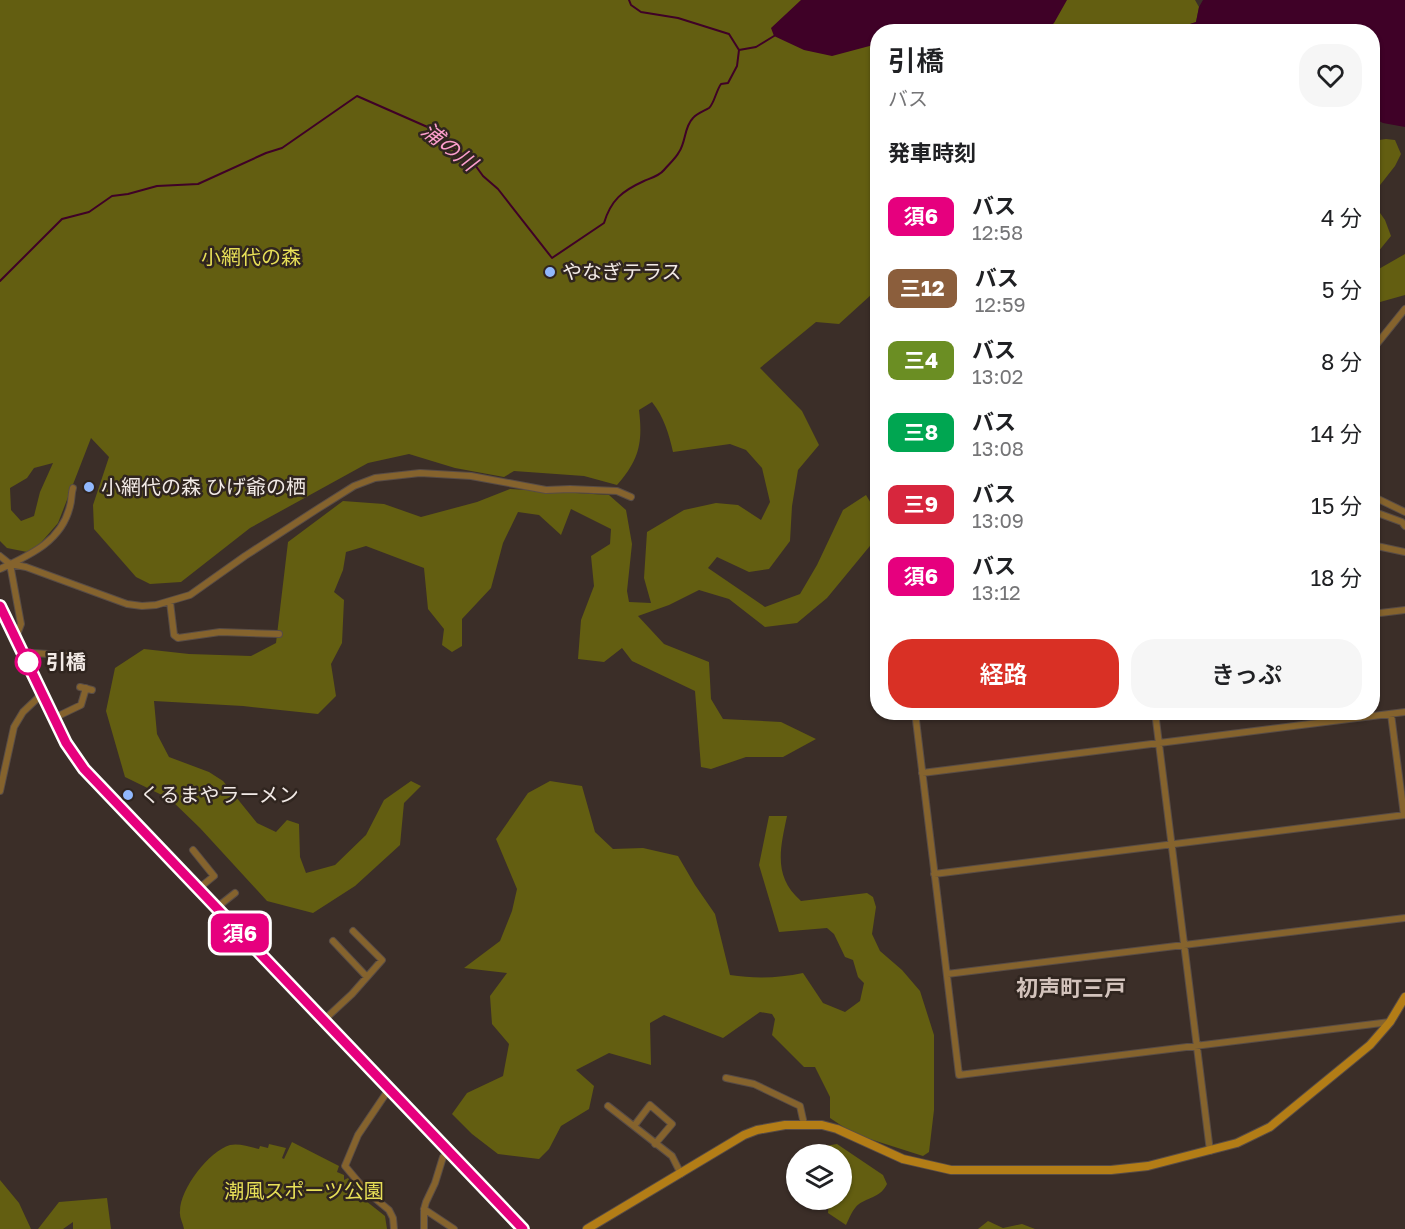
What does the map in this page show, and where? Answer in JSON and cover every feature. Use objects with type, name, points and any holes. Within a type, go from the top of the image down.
[{"type":"highway","points":[[0,606],[66,743],[84,769],[523,1229]]},
{"type":"street","points":[[1380,340],[1405,309]]},
{"type":"street","points":[[0,556],[9,563],[134,606],[156,605],[197,591],[245,556],[313,512],[354,486],[375,478],[420,473],[471,476],[546,490],[617,491],[631,497]]},
{"type":"street","points":[[0,569],[42,547],[58,532],[70,505],[73,488]]},
{"type":"street","points":[[1380,500],[1405,512]]},
{"type":"street","points":[[1380,515],[1405,525]]},
{"type":"street","points":[[1380,547],[1405,552]]},
{"type":"street","points":[[0,550],[9,563],[21,624],[16,638]]},
{"type":"street","points":[[170,602],[174,635],[178,638],[220,632],[279,634]]},
{"type":"street","points":[[1380,613],[1405,610]]},
{"type":"street","points":[[25,655],[33,653],[64,655]]},
{"type":"street","points":[[54,718],[81,705],[86,688]]},
{"type":"street","points":[[0,791],[14,727],[23,712],[43,693]]},
{"type":"street","points":[[1380,715],[1405,712]]},
{"type":"street","points":[[934,874],[1405,815],[1391,714]]},
{"type":"street","points":[[916,720],[959,1075],[1390,1022]]},
{"type":"street","points":[[1156,720],[1210,1150]]},
{"type":"street","points":[[922,773],[1343,720]]},
{"type":"street","points":[[193,850],[214,876],[198,889]]},
{"type":"street","points":[[216,908],[235,893]]},
{"type":"street","points":[[947,974],[1405,918]]},
{"type":"street","points":[[324,1020],[352,994],[382,960],[353,931]]},
{"type":"street","points":[[333,941],[367,977]]},
{"type":"street","points":[[587,1229],[735,1141],[757,1130],[785,1125],[822,1125],[903,1159],[951,1170],[1133,1169],[1237,1143],[1270,1126],[1370,1045],[1390,1022],[1405,997]]},
{"type":"street","points":[[726,1078],[754,1083],[800,1106],[804,1124]]},
{"type":"street","points":[[389,1089],[358,1135],[345,1166],[366,1191],[392,1214],[394,1229]]},
{"type":"street","points":[[634,1126],[650,1105],[672,1124],[656,1144]]},
{"type":"street","points":[[608,1106],[672,1156],[681,1174]]},
{"type":"street","points":[[424,1229],[424,1209],[443,1157],[449,1150]]},
{"type":"street","points":[[424,1209],[454,1229]]},
{"type":"green space","name":"小網代の森","points":[[0,0],[1195,0],[1199,7],[1196,22],[1190,24],[870,24],[870,296],[839,324],[816,322],[760,368],[802,411],[819,445],[798,470],[792,506],[790,541],[769,569],[749,572],[717,557],[708,568],[765,607],[800,594],[817,565],[843,510],[866,495],[870,502],[870,546],[827,598],[797,623],[765,627],[729,599],[699,590],[669,605],[638,616],[664,644],[709,662],[711,699],[723,719],[781,722],[816,739],[783,757],[746,757],[711,769],[701,767],[695,691],[632,661],[622,648],[604,662],[578,659],[581,620],[594,586],[591,556],[610,544],[611,529],[571,509],[561,535],[539,515],[518,512],[503,543],[491,588],[462,619],[462,646],[452,652],[442,645],[444,629],[428,609],[424,568],[366,546],[346,552],[343,570],[334,592],[344,600],[342,643],[331,664],[336,696],[318,714],[243,706],[154,701],[157,734],[169,757],[209,772],[223,781],[257,823],[276,832],[287,820],[299,824],[300,857],[306,873],[335,865],[366,835],[384,800],[411,781],[421,786],[404,803],[400,845],[355,886],[313,913],[267,901],[170,799],[125,777],[106,711],[115,668],[144,649],[189,654],[251,656],[276,643],[288,542],[343,501],[384,504],[421,517],[477,502],[510,489],[609,495],[626,510],[632,544],[627,591],[629,602],[651,603],[644,578],[647,532],[684,510],[716,503],[738,505],[761,520],[770,502],[762,468],[746,450],[730,444],[673,452],[666,426],[652,402],[639,410],[638,450],[635,459],[617,485],[584,476],[514,471],[504,477],[455,468],[409,454],[368,463],[250,528],[181,582],[150,584],[136,577],[94,529],[93,505],[109,457],[91,438],[58,523],[32,553],[7,548],[0,541]],"holes":[[[53,463],[40,492],[34,516],[21,521],[11,510],[10,488],[27,478],[34,468]]]},
{"type":"green space","points":[[1380,140],[1395,140],[1401,154],[1380,185]]},
{"type":"green space","points":[[1380,213],[1385,220],[1391,236],[1380,249]]},
{"type":"green space","points":[[1405,254],[1405,295],[1380,302],[1380,268]]},
{"type":"green space","points":[[550,781],[582,786],[595,832],[613,849],[643,848],[678,856],[715,914],[730,975],[767,977],[803,973],[823,1003],[845,1012],[860,1001],[864,983],[858,977],[853,960],[845,957],[834,934],[827,928],[779,932],[759,865],[769,816],[787,816],[781,851],[782,872],[792,892],[801,901],[867,893],[873,897],[876,907],[872,934],[880,951],[902,970],[920,991],[934,1035],[934,1110],[929,1152],[923,1156],[854,1134],[830,1118],[830,1097],[815,1067],[804,1067],[772,1035],[775,1019],[772,1014],[760,1012],[723,1038],[664,1015],[650,1023],[651,1065],[609,1053],[576,1070],[594,1086],[589,1109],[561,1126],[549,1149],[539,1159],[498,1154],[472,1134],[452,1114],[467,1093],[503,1076],[509,1044],[492,1024],[490,996],[507,973],[464,968],[500,941],[512,911],[517,889],[496,839],[528,793]]},
{"type":"green space","name":"潮風スポーツ公園","points":[[292,1142],[339,1166],[337,1172],[344,1175],[344,1180],[348,1178],[366,1201],[385,1216],[387,1229],[184,1229],[180,1213],[181,1202],[190,1182],[213,1155],[230,1145],[259,1149],[260,1146],[268,1148],[269,1144],[286,1148],[282,1158],[284,1159]]},
{"type":"green space","points":[[852,1154],[883,1175],[887,1184],[878,1194],[857,1206],[846,1225],[828,1213],[828,1210],[852,1210]]},
{"type":"green space","points":[[0,1180],[19,1203],[31,1229],[0,1229]]},
{"type":"green space","points":[[107,1198],[111,1229],[73,1229],[73,1222],[63,1229],[38,1229],[59,1202]]},
{"type":"green space","points":[[988,1221],[1003,1228],[1022,1224],[1035,1229],[978,1229]]},
{"type":"shaded area","points":[[801,0],[1067,0],[1053,24],[870,24],[870,46],[832,56],[804,50],[774,36],[771,28]]},
{"type":"shaded area","points":[[1203,0],[1405,0],[1405,127],[1380,122],[1380,24],[1190,24],[1196,22]]},
{"type":"waterway","points":[[629,0],[631,5],[641,12],[678,18],[729,34],[739,50]]},
{"type":"waterway","name":"浦の川","points":[[0,281],[62,219],[89,212],[112,196],[157,186],[198,184],[282,148],[357,96],[432,129],[443,144],[470,158],[483,176],[498,189],[552,258],[604,223],[610,208],[618,197],[662,172],[681,148],[690,122],[696,115],[711,106],[721,84],[728,83],[737,66],[739,50],[756,47],[774,36]]},
{"type":"bus line","name":"須6","points":[[0,606],[73,756],[523,1229]]},
{"type":"place","name":"やなぎテラス","points":[[550,272]]},
{"type":"place","name":"小網代の森 ひげ爺の栖","points":[[89,487]]},
{"type":"place","name":"引橋","points":[[28,662]]},
{"type":"place","name":"くるまやラーメン","points":[[128,795]]},
{"type":"district","name":"初声町三戸","points":[[1071,988]]}]
